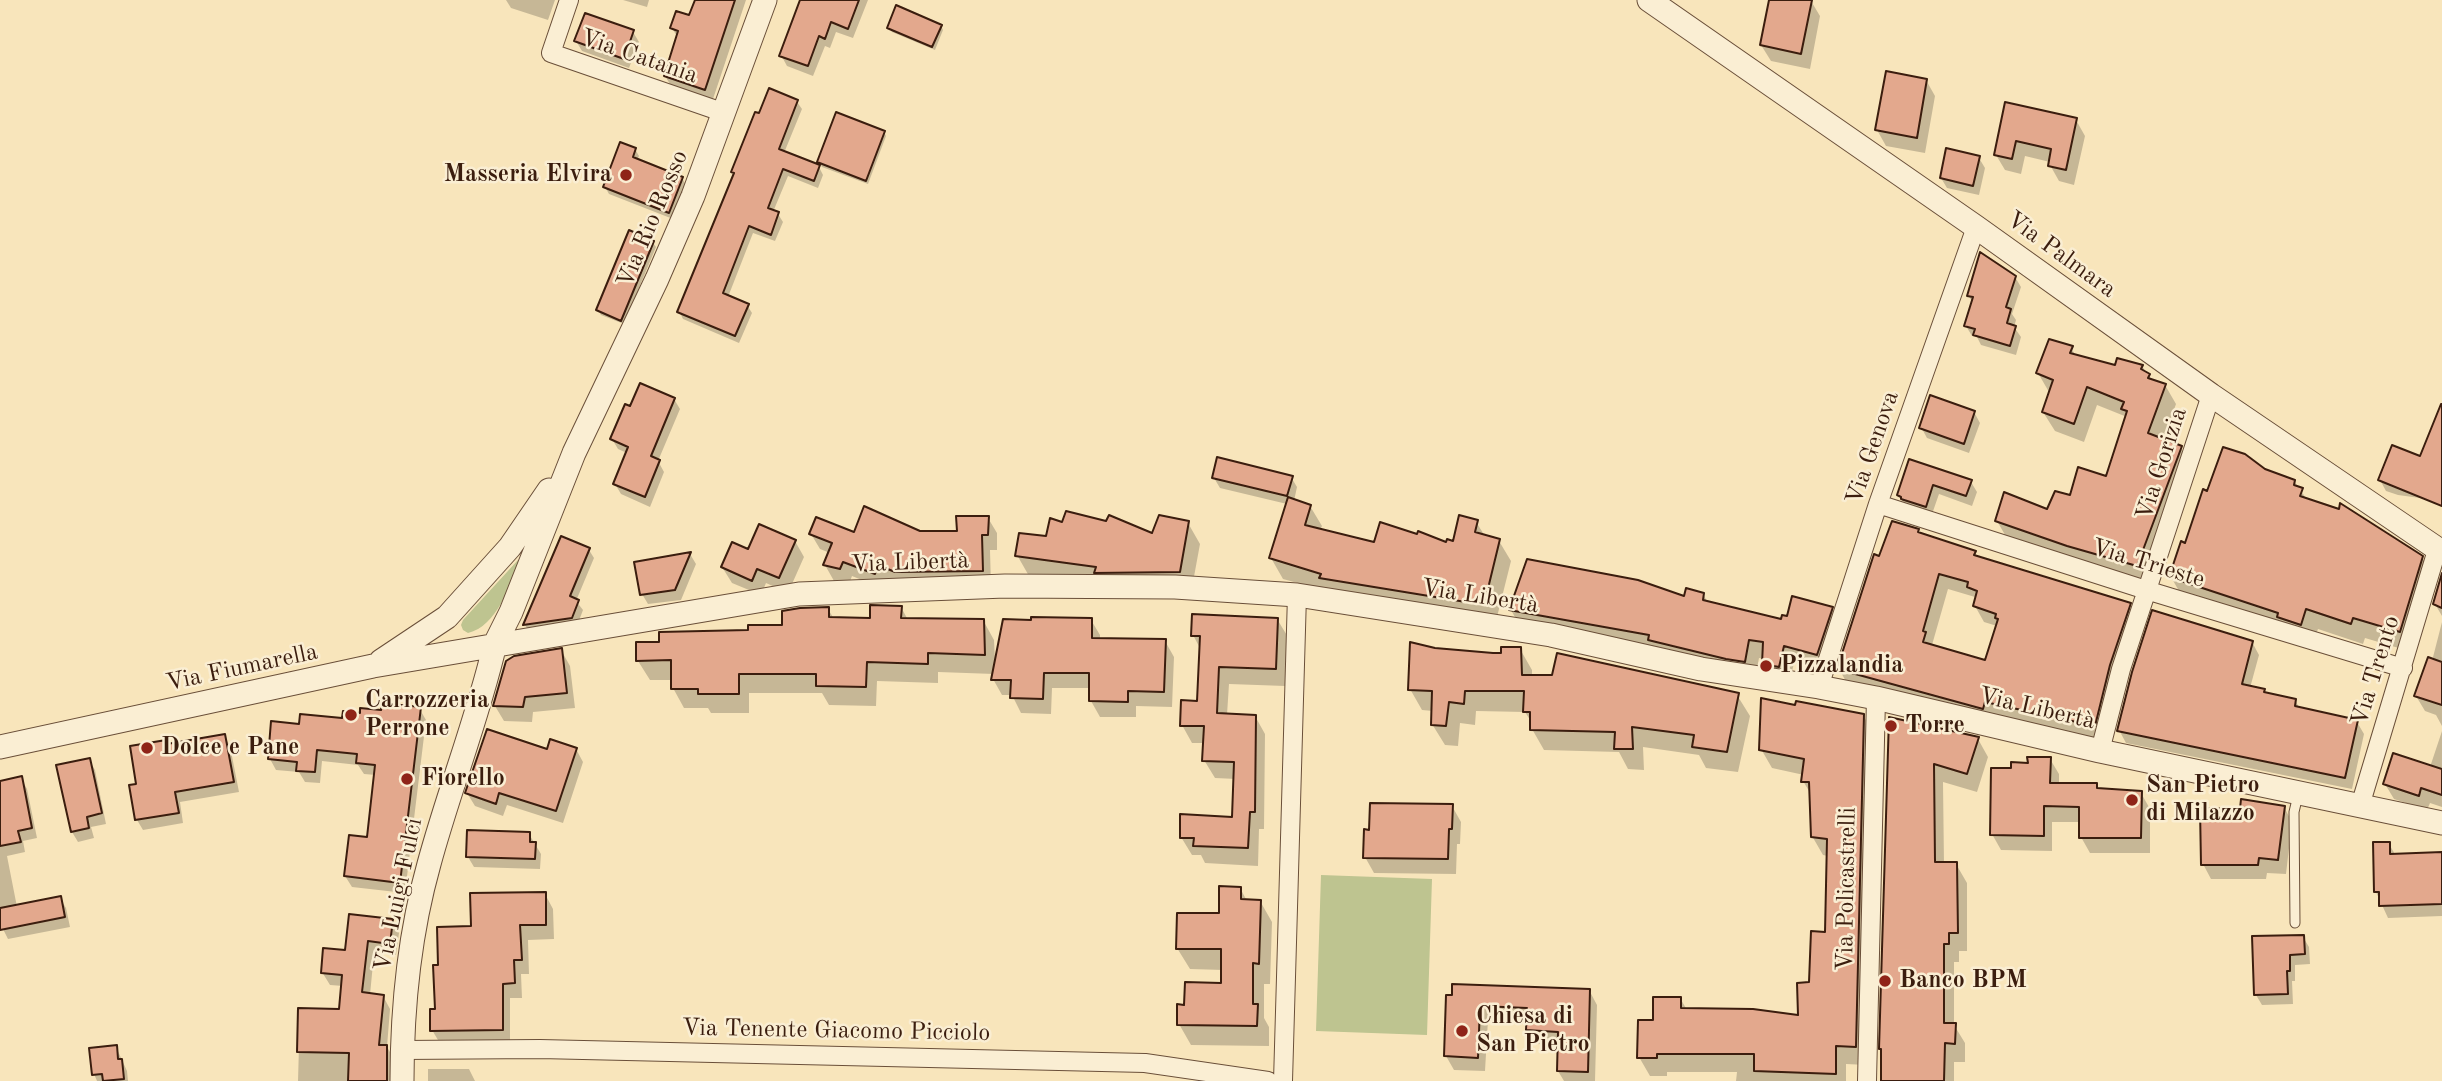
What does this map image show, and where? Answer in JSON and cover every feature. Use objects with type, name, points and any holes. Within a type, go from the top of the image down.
[{"type":"street","name":"Via Catania","points":[[569,0],[551,53],[725,113]]},
{"type":"street","name":"Via Rio Rosso","points":[[574,453],[657,279],[693,196],[765,0]]},
{"type":"street","name":"Via Palmara","points":[[1649,0],[1976,227],[2211,395],[2440,551]]},
{"type":"street","name":"Via Genova","points":[[1819,687],[1878,504],[1976,227]]},
{"type":"street","name":"Via Gorizia","points":[[2100,751],[2121,669],[2211,395]]},
{"type":"street","points":[[373,666],[447,617],[510,547],[574,453]]},
{"type":"street","name":"Via Luigi Fulci","points":[[402,1081],[407,979],[415,921],[425,877],[495,644],[511,612],[574,453]]},
{"type":"street","name":"Via Trieste","points":[[1878,504],[2146,590],[2403,668]]},
{"type":"street","name":"Via Trento","points":[[2360,806],[2440,551]]},
{"type":"street","name":"Via Libertà","points":[[495,644],[799,594],[1018,586],[1174,587],[1297,595],[1551,635],[1700,669],[1876,698],[2100,751],[2442,823]]},
{"type":"street","points":[[1283,1081],[1297,595]]},
{"type":"street","points":[[447,617],[448,638],[460,650]]},
{"type":"street","name":"Via Fiumarella","points":[[0,747],[373,666],[495,644]]},
{"type":"street","name":"Via Policastrelli","points":[[1867,1081],[1876,698]]},
{"type":"street","name":"Via Tenente Giacomo Picciolo","points":[[402,1050],[553,1049],[1145,1063],[1268,1081]]},
{"type":"lane","points":[[2295,923],[2294,812],[2298,793]]},
{"type":"green space","points":[[518,560],[520,562],[494,614],[478,629],[468,633],[463,630],[463,620]]},
{"type":"green space","points":[[1321,875],[1432,879],[1427,1035],[1316,1031]]},
{"type":"building","points":[[695,0],[735,0],[705,90],[664,76],[678,31],[670,28],[676,11],[689,15]]},
{"type":"building","points":[[800,0],[859,0],[848,29],[831,22],[825,39],[819,36],[808,66],[779,56]]},
{"type":"building","points":[[1769,0],[1812,0],[1801,54],[1760,45]]},
{"type":"building","points":[[896,5],[942,25],[932,47],[887,28]]},
{"type":"building","points":[[585,13],[634,30],[624,59],[574,41]]},
{"type":"building","points":[[1886,71],[1927,79],[1917,138],[1875,130]]},
{"type":"building","points":[[769,88],[798,100],[779,149],[820,165],[814,181],[783,169],[768,208],[779,212],[771,235],[749,226],[723,293],[749,304],[735,336],[677,312],[734,173],[731,172],[755,112],[759,113]]},
{"type":"building","points":[[2005,102],[2077,118],[2066,170],[2048,166],[2051,149],[2016,141],[2012,159],[1994,155]]},
{"type":"building","points":[[836,112],[885,131],[866,181],[817,162]]},
{"type":"building","points":[[620,142],[636,148],[633,157],[683,177],[669,213],[603,187]]},
{"type":"building","points":[[1946,148],[1980,156],[1973,186],[1940,178]]},
{"type":"building","points":[[629,230],[654,241],[621,321],[596,310]]},
{"type":"building","points":[[1980,252],[2016,276],[2006,307],[2011,309],[2007,323],[2016,326],[2010,346],[1973,335],[1975,329],[1964,326],[1973,297],[1967,296]]},
{"type":"building","points":[[2049,339],[2073,346],[2070,353],[2115,365],[2117,358],[2143,365],[2141,369],[2150,374],[2148,378],[2166,384],[2148,433],[2182,446],[2137,566],[1995,521],[2004,492],[2047,509],[2055,491],[2070,495],[2078,467],[2106,476],[2127,411],[2121,409],[2124,402],[2087,387],[2074,424],[2042,412],[2053,380],[2036,373]]},
{"type":"building","points":[[640,383],[675,398],[651,456],[660,460],[645,497],[613,484],[628,447],[610,439],[625,404],[630,406]]},
{"type":"building","points":[[1930,395],[1975,411],[1964,444],[1919,428]]},
{"type":"building","points":[[2441,404],[2442,506],[2378,480],[2392,445],[2420,456]]},
{"type":"building","points":[[2223,447],[2245,454],[2265,469],[2295,480],[2294,485],[2303,488],[2300,496],[2339,509],[2340,503],[2423,556],[2400,632],[2353,618],[2351,624],[2306,609],[2301,625],[2277,617],[2278,613],[2169,577],[2181,541],[2185,543],[2203,489],[2207,491]]},
{"type":"building","points":[[1217,457],[1293,476],[1287,496],[1212,478]]},
{"type":"building","points":[[1909,459],[1972,480],[1966,496],[1933,485],[1926,507],[1901,499],[1897,495]]},
{"type":"building","points":[[1288,497],[1311,505],[1305,525],[1374,542],[1380,522],[1417,534],[1418,531],[1446,542],[1447,539],[1453,541],[1459,515],[1478,520],[1475,532],[1500,539],[1484,605],[1319,578],[1321,574],[1269,558]]},
{"type":"building","points":[[864,506],[920,531],[957,531],[956,516],[989,516],[988,535],[982,535],[983,571],[895,572],[878,565],[875,574],[843,562],[840,569],[823,565],[832,543],[809,534],[816,517],[854,532]]},
{"type":"building","points":[[1066,511],[1106,521],[1109,515],[1152,533],[1159,515],[1189,521],[1180,572],[1094,573],[1096,567],[1015,556],[1019,533],[1046,536],[1050,518],[1062,522]]},
{"type":"building","points":[[1892,521],[1976,551],[1974,555],[2131,603],[2110,665],[2095,726],[1985,702],[1983,709],[1837,669],[1874,554],[1879,556]],"holes":[[[1939,574],[1968,582],[1967,587],[1977,591],[1973,606],[1996,614],[1995,618],[1998,619],[1985,660],[1923,642],[1926,632],[1923,631]]]},
{"type":"building","points":[[759,524],[796,540],[779,578],[757,569],[752,581],[721,567],[732,542],[748,549]]},
{"type":"building","points":[[561,536],[590,548],[570,596],[579,600],[572,618],[523,625]]},
{"type":"building","points":[[691,552],[675,590],[640,595],[634,562]]},
{"type":"building","points":[[1527,559],[1638,580],[1684,596],[1686,588],[1704,593],[1703,600],[1781,619],[1782,615],[1787,616],[1792,596],[1833,607],[1817,655],[1784,646],[1779,667],[1762,664],[1763,642],[1749,640],[1745,662],[1648,640],[1649,635],[1509,610]]},
{"type":"building","points":[[2442,573],[2442,608],[2433,604]]},
{"type":"building","points":[[870,605],[902,606],[901,618],[984,619],[985,655],[928,653],[928,664],[867,662],[866,687],[816,686],[816,674],[739,674],[739,694],[698,694],[698,689],[671,689],[671,660],[636,661],[636,642],[659,642],[659,632],[748,630],[748,625],[782,625],[782,611],[800,608],[829,607],[829,617],[870,618]]},
{"type":"building","points":[[2152,610],[2253,641],[2242,684],[2296,699],[2295,706],[2358,720],[2345,778],[2117,731]]},
{"type":"building","points":[[1192,614],[1278,618],[1276,669],[1219,667],[1217,713],[1256,715],[1255,812],[1250,812],[1248,848],[1193,846],[1194,838],[1180,838],[1180,814],[1232,817],[1234,762],[1202,761],[1204,726],[1180,726],[1181,700],[1197,701],[1200,636],[1191,636]]},
{"type":"building","points":[[1031,617],[1092,618],[1092,638],[1166,639],[1164,692],[1128,691],[1128,702],[1089,701],[1089,673],[1044,673],[1043,699],[1010,698],[1011,680],[991,680],[1003,619],[1031,620]]},
{"type":"building","points":[[1410,642],[1435,648],[1493,653],[1501,653],[1501,647],[1521,647],[1522,675],[1552,675],[1557,653],[1739,693],[1727,752],[1692,747],[1694,735],[1632,727],[1633,749],[1614,749],[1615,732],[1530,730],[1530,712],[1523,712],[1524,691],[1465,691],[1464,704],[1449,702],[1446,726],[1431,725],[1432,691],[1408,690]]},
{"type":"building","points":[[562,648],[567,693],[525,697],[523,707],[493,706],[506,661],[514,656]]},
{"type":"building","points":[[2428,657],[2442,662],[2442,705],[2414,696]]},
{"type":"building","points":[[1761,698],[1795,705],[1796,701],[1864,714],[1856,1047],[1836,1046],[1836,1074],[1754,1071],[1754,1054],[1657,1054],[1657,1058],[1637,1058],[1638,1020],[1653,1020],[1653,997],[1681,997],[1681,1008],[1753,1009],[1798,1015],[1797,983],[1809,982],[1811,931],[1825,932],[1827,839],[1811,837],[1809,782],[1801,782],[1804,759],[1759,750]]},
{"type":"building","points":[[382,703],[421,707],[400,883],[344,876],[349,835],[367,837],[375,765],[356,763],[357,754],[317,750],[315,772],[296,771],[297,762],[268,759],[271,721],[299,724],[300,714],[342,718],[343,711],[360,713],[360,708],[381,710]]},
{"type":"building","points":[[1889,717],[1979,737],[1967,774],[1934,764],[1935,862],[1957,862],[1958,933],[1949,933],[1949,944],[1944,944],[1944,1023],[1956,1023],[1955,1044],[1945,1043],[1944,1081],[1881,1081],[1879,1049]]},
{"type":"building","points":[[487,729],[547,749],[550,739],[577,748],[556,811],[499,793],[496,804],[465,793]]},
{"type":"building","points":[[225,734],[234,782],[175,792],[179,813],[135,820],[129,785],[136,784],[130,746],[166,740],[167,744]]},
{"type":"building","points":[[2393,753],[2442,769],[2442,795],[2421,788],[2419,796],[2383,784]]},
{"type":"building","points":[[2027,757],[2051,757],[2050,783],[2097,783],[2097,788],[2142,791],[2141,838],[2079,838],[2079,807],[2044,806],[2044,836],[1990,835],[1991,768],[2011,768],[2011,762],[2028,763]]},
{"type":"building","points":[[90,758],[102,813],[87,817],[89,828],[71,832],[56,765]]},
{"type":"building","points":[[22,776],[32,828],[18,831],[21,842],[0,846],[0,781]]},
{"type":"building","points":[[2241,799],[2285,806],[2278,860],[2259,858],[2258,865],[2201,865],[2200,808],[2240,809]]},
{"type":"building","points":[[1370,803],[1453,804],[1448,859],[1363,858],[1364,829],[1369,830]]},
{"type":"building","points":[[467,830],[530,832],[530,842],[536,842],[535,859],[466,857]]},
{"type":"building","points":[[2373,842],[2390,842],[2390,854],[2442,852],[2442,904],[2379,906],[2379,892],[2374,892]]},
{"type":"building","points":[[1219,886],[1241,887],[1241,899],[1261,900],[1259,964],[1253,963],[1253,1004],[1258,1004],[1257,1026],[1177,1025],[1177,1004],[1184,1005],[1185,982],[1221,983],[1221,949],[1176,949],[1177,913],[1219,913]]},
{"type":"building","points":[[546,892],[546,925],[520,925],[522,960],[514,960],[515,983],[503,984],[503,1030],[430,1031],[430,1009],[435,1009],[433,965],[438,965],[437,927],[471,926],[470,893]]},
{"type":"building","points":[[61,896],[65,917],[0,930],[0,908]]},
{"type":"building","points":[[349,914],[393,919],[390,944],[368,941],[362,992],[384,995],[379,1045],[387,1045],[387,1081],[348,1081],[349,1053],[297,1052],[298,1008],[339,1009],[342,975],[321,973],[323,948],[345,950]]},
{"type":"building","points":[[2304,935],[2305,954],[2290,955],[2290,971],[2287,971],[2288,994],[2254,995],[2252,936]]},
{"type":"building","points":[[1452,984],[1590,989],[1588,1072],[1557,1071],[1558,1032],[1526,1030],[1527,1008],[1480,1006],[1478,1058],[1444,1056],[1446,995],[1452,995]]},
{"type":"building","points":[[117,1045],[124,1079],[103,1081],[102,1074],[92,1075],[89,1048]]},
{"type":"place","name":"Masseria Elvira","points":[[626,175]]},
{"type":"place","name":"Pizzalandia","points":[[1766,666]]},
{"type":"place","name":"Carrozzeria Perrone","points":[[351,715]]},
{"type":"place","name":"Torre","points":[[1891,726]]},
{"type":"place","name":"Dolce e Pane","points":[[147,748]]},
{"type":"place","name":"Fiorello","points":[[407,779]]},
{"type":"place","name":"San Pietro di Milazzo","points":[[2132,800]]},
{"type":"place","name":"Banco BPM","points":[[1885,981]]},
{"type":"place","name":"Chiesa di San Pietro","points":[[1462,1031]]}]
